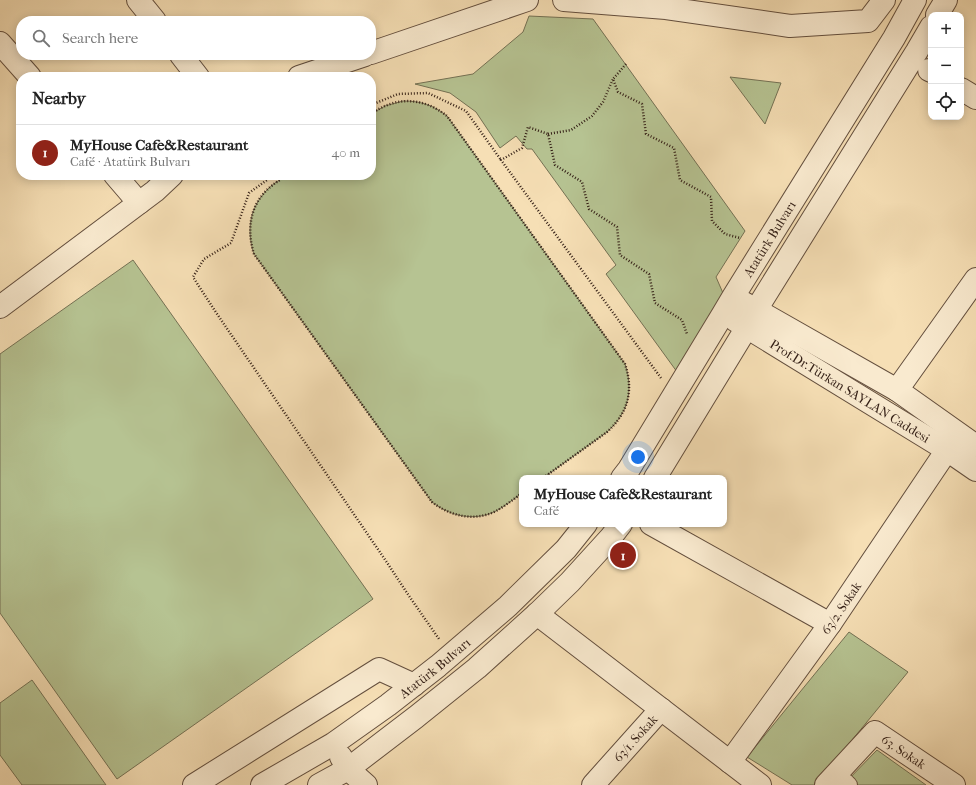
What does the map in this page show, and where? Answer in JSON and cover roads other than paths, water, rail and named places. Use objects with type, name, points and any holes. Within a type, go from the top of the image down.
[{"type":"street","points":[[138,0],[151,16]]},
{"type":"street","points":[[376,51],[476,9],[527,0]]},
{"type":"street","points":[[564,0],[666,8],[734,9],[790,26],[868,21],[884,0]]},
{"type":"street","name":"Atatürk Bulvarı","points":[[624,475],[890,45],[915,0]]},
{"type":"street","points":[[940,12],[946,0]]},
{"type":"street","name":"Atatürk Bulvarı","points":[[657,475],[928,32]]},
{"type":"street","points":[[0,43],[26,72]]},
{"type":"street","points":[[185,60],[194,72]]},
{"type":"street","points":[[314,72],[350,60]]},
{"type":"street","points":[[964,91],[976,98]]},
{"type":"street","points":[[119,180],[139,203]]},
{"type":"street","points":[[0,307],[139,203],[166,180]]},
{"type":"street","points":[[897,390],[976,279]]},
{"type":"street","name":"Prof.Dr.Türkan SAYLAN Caddesi","points":[[728,305],[976,470]]},
{"type":"street","name":"Prof.Dr.Türkan SAYLAN Caddesi","points":[[751,319],[897,390],[976,446]]},
{"type":"street","name":"63/2. Sokak","points":[[730,762],[830,624],[947,450]]},
{"type":"street","name":"Atatürk Bulvarı","points":[[262,785],[333,744],[414,685],[508,606],[566,549],[584,527]]},
{"type":"street","name":"Atatürk Bulvarı","points":[[319,785],[348,769],[477,668],[570,582],[619,527]]},
{"type":"street","points":[[657,527],[830,624]]},
{"type":"street","points":[[537,614],[760,785]]},
{"type":"street","points":[[194,785],[380,669],[414,685]]},
{"type":"street","name":"63/1. Sokak","points":[[593,785],[661,709]]},
{"type":"street","name":"63. Sokak","points":[[840,784],[875,732],[954,785]]},
{"type":"street","points":[[333,744],[348,769],[366,785]]},
{"type":"place","name":"MyHouse Cafe&Restaurant","points":[[623,555]]}]
